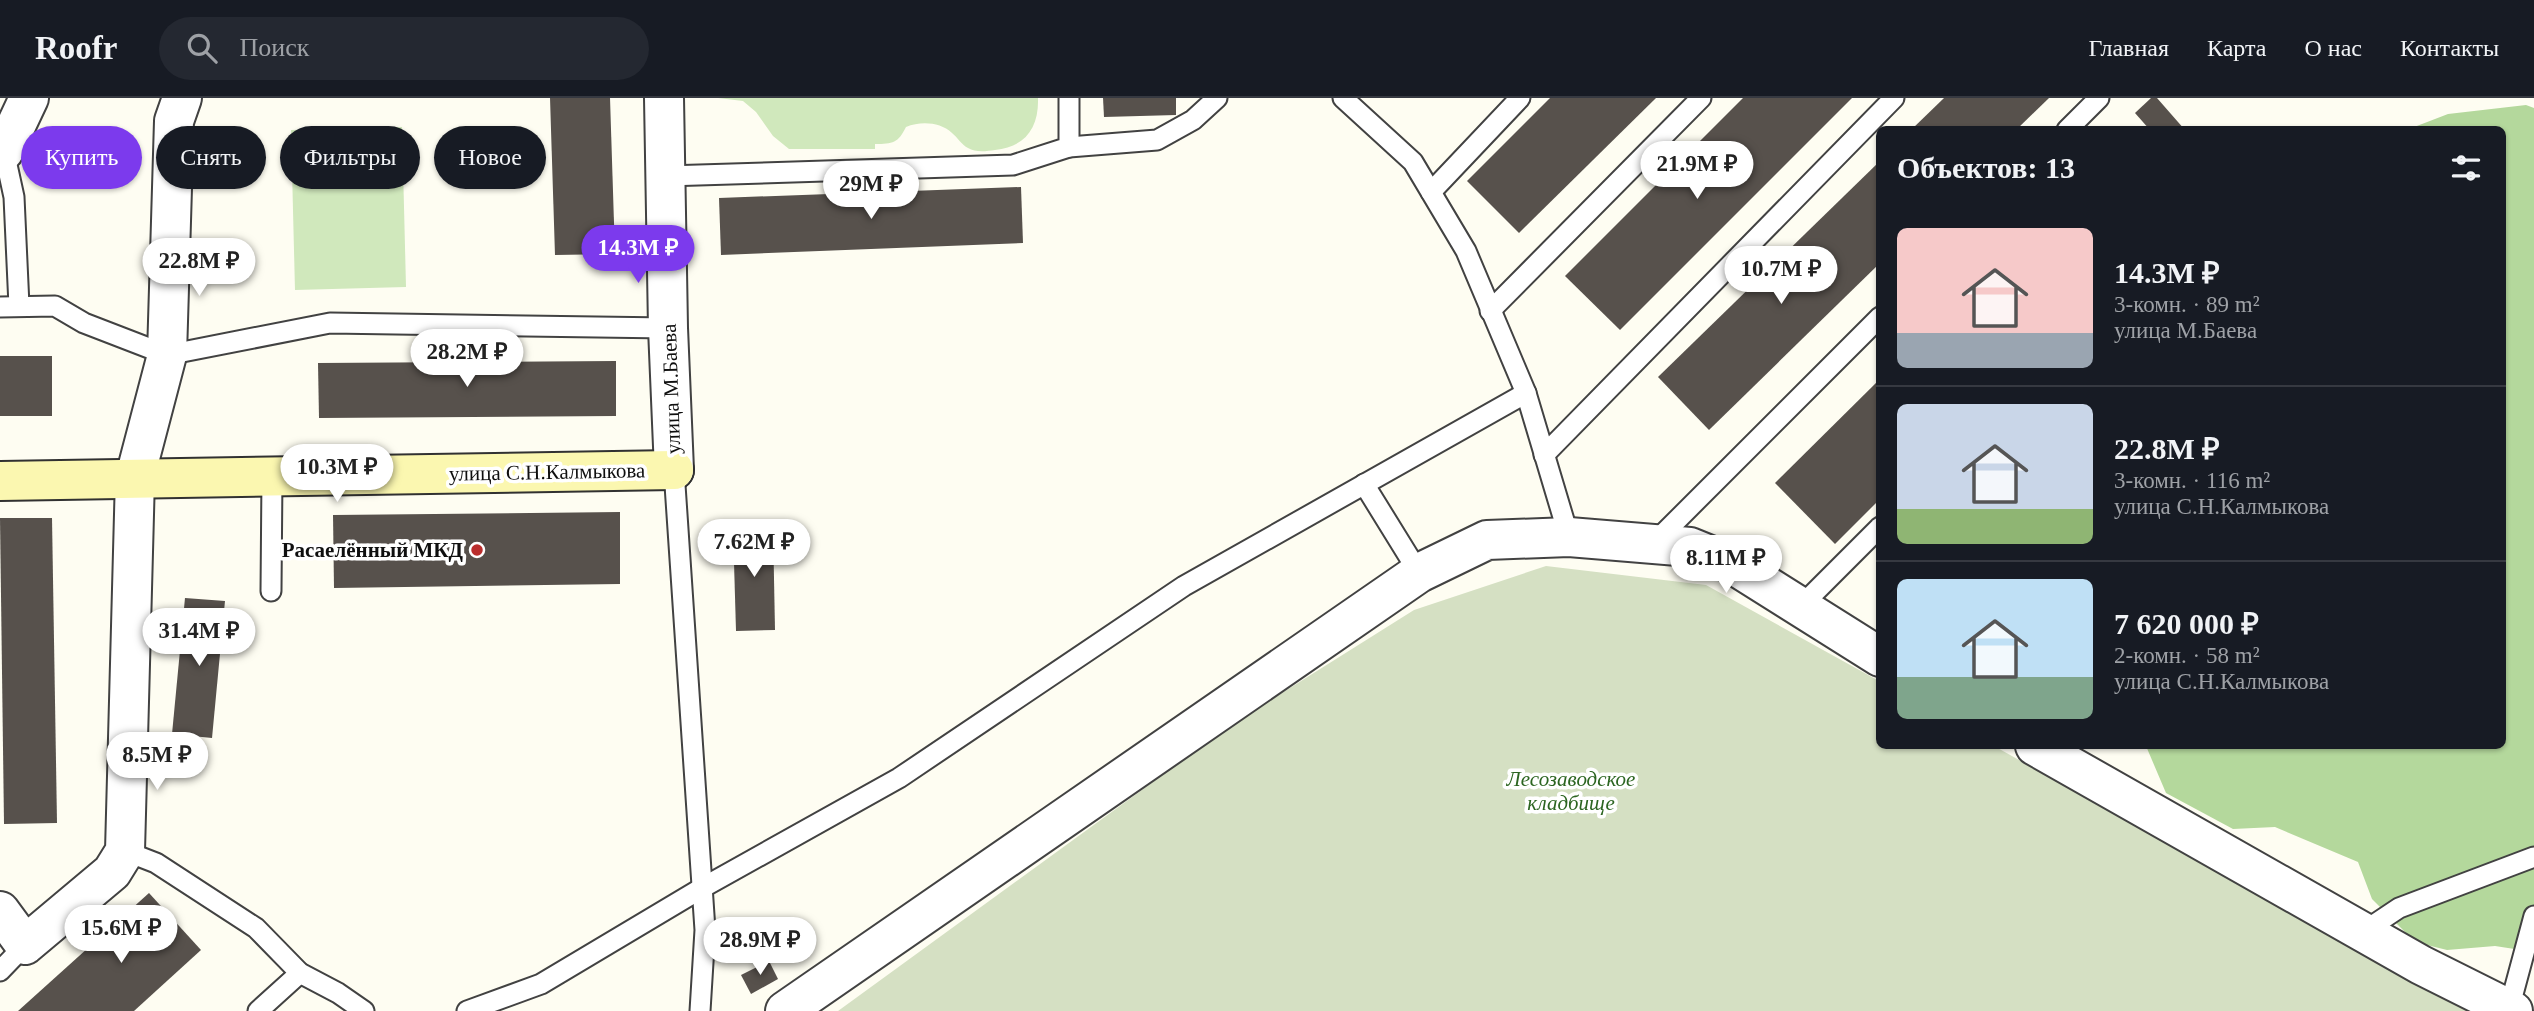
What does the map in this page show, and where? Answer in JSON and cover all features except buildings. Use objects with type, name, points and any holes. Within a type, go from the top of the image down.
[{"type":"street","points":[[2,155],[29,98]]},
{"type":"street","points":[[0,911],[13,958],[112,872],[125,851],[135,477],[167,355],[174,121],[182,98]]},
{"type":"street","name":"улица М.Баева","points":[[664,98],[668,328],[674,470]]},
{"type":"street","name":"улица С.Н.Калмыкова","points":[[0,481],[674,470]]},
{"type":"street","points":[[785,1011],[1419,573],[1487,540],[1569,537],[1690,547],[1732,564],[1876,655]]},
{"type":"street","points":[[2040,749],[2421,965],[2511,1010]]},
{"type":"lane","points":[[1069,98],[1069,147]]},
{"type":"lane","points":[[666,176],[1013,165],[1069,147],[1157,140],[1193,120],[1217,98]]},
{"type":"lane","points":[[1343,98],[1413,162],[1466,251],[1527,393],[1569,537]]},
{"type":"lane","points":[[1431,192],[1520,98]]},
{"type":"lane","points":[[1490,311],[1701,98]]},
{"type":"lane","points":[[1544,455],[1894,98]]},
{"type":"lane","points":[[2071,126],[2099,98]]},
{"type":"lane","points":[[2,155],[14,197],[10,306],[55,306],[84,323],[167,355],[330,323],[668,328]]},
{"type":"lane","points":[[1653,544],[1876,321]]},
{"type":"lane","points":[[467,1011],[541,985],[702,888],[899,778],[1184,586],[1527,393]]},
{"type":"lane","points":[[674,470],[705,930],[700,1011]]},
{"type":"lane","points":[[271,591],[272,475]]},
{"type":"lane","points":[[1364,484],[1419,573]]},
{"type":"lane","points":[[1799,608],[1876,531]]},
{"type":"lane","points":[[125,851],[156,863],[257,928],[300,973],[338,993],[364,1011]]},
{"type":"lane","points":[[2363,932],[2399,908],[2534,857]]},
{"type":"lane","points":[[2511,1010],[2534,916]]},
{"type":"lane","points":[[258,1011],[300,973]]},
{"type":"green space","points":[[718,98],[1038,98],[1038,109],[1028,134],[1015,145],[1006,148],[974,151],[942,127],[924,123],[906,127],[897,139],[891,143],[875,144],[875,149],[789,149],[773,136],[756,112],[743,101]]},
{"type":"green space","points":[[2526,105],[2534,108],[2534,952],[2495,946],[2447,950],[2415,942],[2372,899],[2358,862],[2275,827],[2233,829],[2166,793],[2147,749],[2506,749],[2506,126],[2417,126],[2448,114]]},
{"type":"green space","points":[[292,189],[404,189],[406,287],[295,290]]},
{"type":"green space","name":"Лесозаводское кладбище","points":[[1546,566],[1706,585],[1876,679],[1876,749],[1999,749],[2469,1011],[838,1011],[1234,723],[1414,610]]},
{"type":"place","name":"Расаелённый МКД","points":[[477,550]]}]
